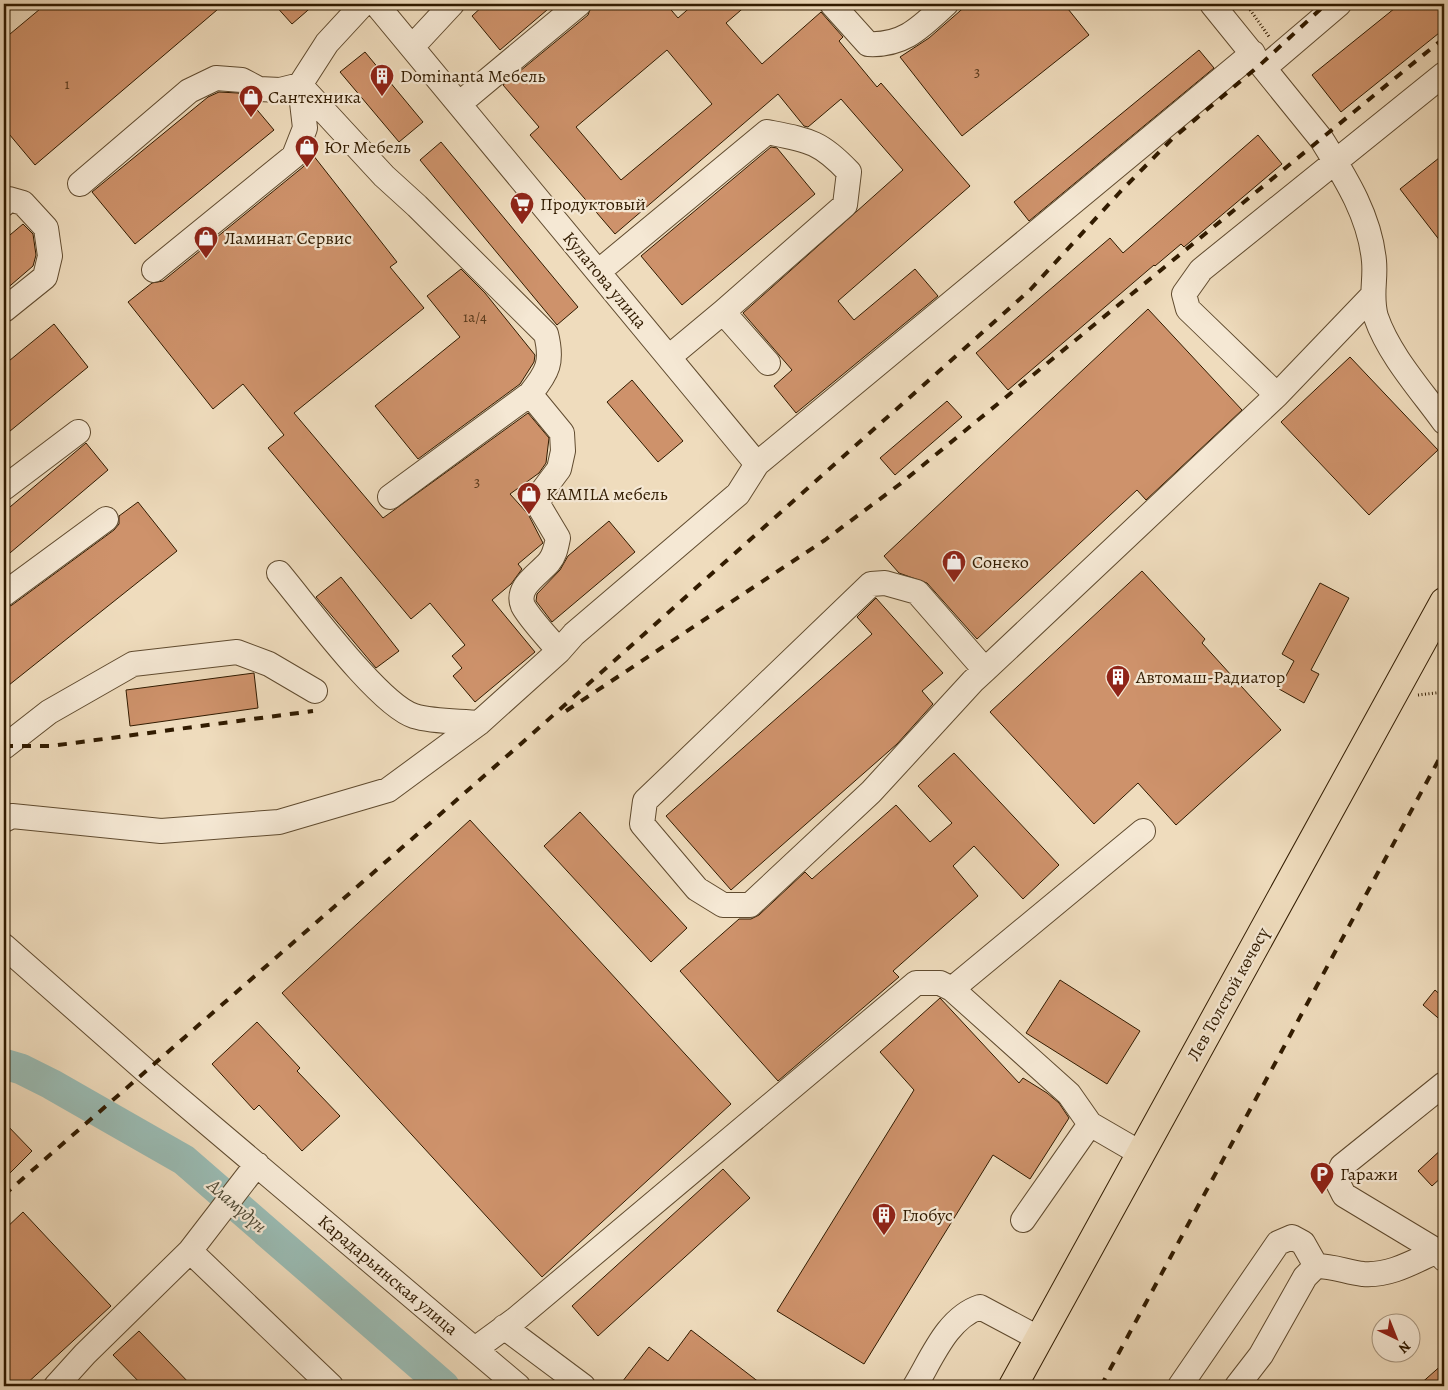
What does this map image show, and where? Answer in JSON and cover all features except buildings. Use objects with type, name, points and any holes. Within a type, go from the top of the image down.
[{"type":"main road","name":"Лев Толстой көчөсү","points":[[1013,1386],[1444,602]]},
{"type":"street","points":[[154,270],[294,156],[305,128],[300,85],[327,43],[363,4]]},
{"type":"street","name":"Кулатова улица","points":[[376,4],[757,464]]},
{"type":"street","points":[[412,47],[452,4]]},
{"type":"street","points":[[459,104],[579,4]]},
{"type":"street","points":[[832,4],[868,44],[886,45],[914,33],[946,4]]},
{"type":"street","points":[[1212,4],[1263,54],[1334,160],[1363,214],[1370,233],[1374,262],[1371,296],[1377,318],[1392,348],[1444,422]]},
{"type":"street","points":[[4,820],[12,816],[161,831],[279,822],[388,790],[479,723],[559,651],[574,634],[738,494],[757,464],[1263,54],[1339,4]]},
{"type":"street","points":[[1277,395],[1188,309],[1184,294],[1200,270],[1334,160],[1444,74]]},
{"type":"street","points":[[80,184],[190,91],[216,78],[242,80],[259,89],[280,90],[300,85]]},
{"type":"street","points":[[300,85],[384,176],[417,206],[546,334],[550,353],[545,376],[530,394],[390,497]]},
{"type":"street","points":[[598,272],[768,132],[805,139],[830,152],[849,172],[845,205],[669,357]]},
{"type":"street","points":[[4,204],[9,199],[23,203],[46,228],[50,256],[44,277],[4,310]]},
{"type":"street","points":[[985,670],[917,592],[885,583],[871,584],[645,801],[642,824],[697,889],[722,905],[750,905],[871,792],[985,670],[1277,395],[1371,296]]},
{"type":"street","points":[[723,312],[768,363]]},
{"type":"street","points":[[530,394],[562,434],[563,451],[559,469],[544,489],[540,497],[539,506],[558,538],[556,551],[549,562],[528,583],[522,593],[523,606],[559,651]]},
{"type":"street","points":[[4,488],[78,432]]},
{"type":"street","points":[[4,594],[106,519]]},
{"type":"street","points":[[278,573],[378,692],[403,711],[415,716],[479,723]]},
{"type":"street","points":[[4,747],[49,712],[133,664],[237,652],[269,664],[315,691]]},
{"type":"street","points":[[952,989],[1143,832]]},
{"type":"street","name":"Карадарьинская улица","points":[[4,946],[252,1171],[475,1349],[518,1386]]},
{"type":"street","points":[[475,1349],[504,1327],[916,984],[940,983],[952,989],[1069,1094],[1090,1124],[1140,1153]]},
{"type":"street","points":[[1440,1255],[1344,1195],[1336,1179],[1342,1166],[1444,1084]]},
{"type":"street","points":[[1023,1220],[1090,1124]]},
{"type":"street","points":[[56,1386],[85,1354],[196,1243],[252,1171]]},
{"type":"street","points":[[1180,1386],[1278,1243],[1292,1238],[1303,1243],[1316,1266]]},
{"type":"street","points":[[196,1243],[308,1378],[331,1386]]},
{"type":"street","points":[[1237,1386],[1261,1355],[1305,1277],[1316,1266],[1332,1266],[1362,1274],[1394,1272],[1440,1255]]},
{"type":"street","points":[[914,1386],[954,1322],[966,1311],[980,1307],[1040,1339]]},
{"type":"street","points":[[504,1327],[583,1386]]},
{"type":"path","points":[[1246,4],[1263,54]]},
{"type":"waterway","name":"Аламүдүн","points":[[4,1064],[21,1069],[51,1084],[184,1160],[444,1386]]},
{"type":"railway","points":[[4,1195],[531,735],[1030,290],[1120,192],[1172,139],[1261,64],[1326,4]]},
{"type":"railway","points":[[566,711],[825,540],[900,484],[1444,38]]},
{"type":"railway","points":[[4,746],[51,746],[313,711]]},
{"type":"railway","points":[[1101,1386],[1444,750]]},
{"type":"place","name":"Dominanta Мебель","points":[[382,97]]},
{"type":"place","name":"Сантехника","points":[[251,118]]},
{"type":"place","name":"Юг Мебель","points":[[307,168]]},
{"type":"place","name":"Продуктовый","points":[[522,225]]},
{"type":"place","name":"Ламинат Сервис","points":[[206,259]]},
{"type":"place","name":"KAMILA мебель","points":[[529,515]]},
{"type":"place","name":"Сонеко","points":[[954,583]]},
{"type":"place","name":"Автомаш-Радиатор","points":[[1118,698]]},
{"type":"place","name":"Гаражи","points":[[1322,1195]]},
{"type":"place","name":"Глобус","points":[[884,1236]]}]
